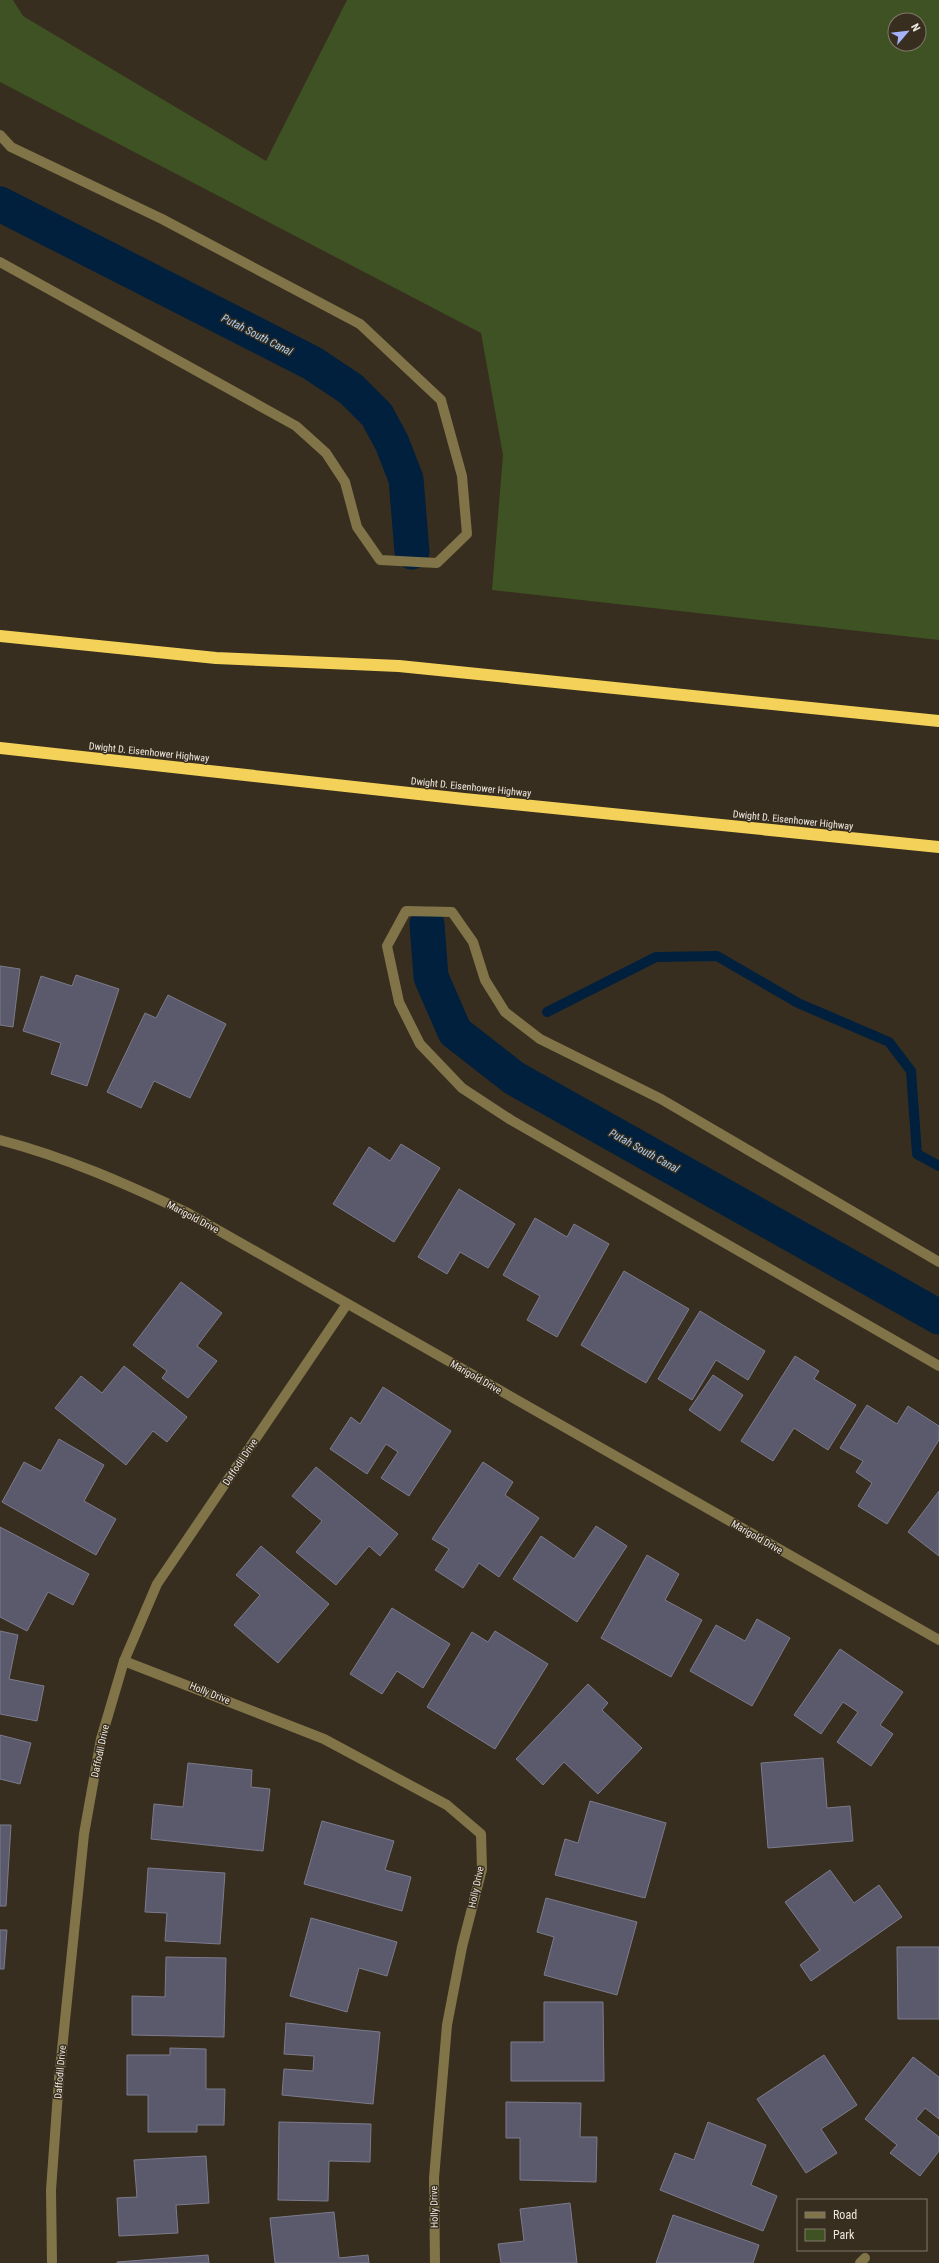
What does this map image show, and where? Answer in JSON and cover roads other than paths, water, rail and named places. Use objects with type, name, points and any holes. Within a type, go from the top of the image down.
[{"type":"highway","points":[[0,636],[216,658],[399,666],[939,721]]},
{"type":"highway","name":"Dwight D. Eisenhower Highway","points":[[0,748],[464,799],[939,847]]},
{"type":"street","points":[[0,136],[11,147],[162,219],[360,324],[441,400],[462,476],[467,534],[437,563],[380,560],[357,527],[345,482],[326,454],[296,426],[0,262]]},
{"type":"street","points":[[939,1262],[661,1099],[540,1039],[505,1012],[485,980],[473,942],[452,912],[406,911],[387,946],[398,1002],[420,1044],[462,1088],[511,1120],[939,1366]]},
{"type":"street","name":"Marigold Drive","points":[[0,1140],[25,1146],[117,1179],[188,1213],[939,1640]]},
{"type":"street","name":"Daffodil Drive","points":[[52,2263],[51,2190],[59,2079],[84,1834],[101,1739],[124,1660],[157,1584],[347,1304]]},
{"type":"street","name":"Holly Drive","points":[[124,1660],[324,1739],[447,1806],[481,1834],[482,1869],[462,1946],[447,2025],[434,2178],[435,2263]]},
{"type":"waterway","name":"Putah South Canal","points":[[0,204],[312,363],[351,389],[377,415],[392,443],[406,479],[412,552]]},
{"type":"waterway","name":"Putah South Canal","points":[[427,924],[431,977],[455,1032],[514,1078],[939,1317]]},
{"type":"waterway","points":[[547,1012],[656,957],[717,956],[798,1003],[889,1042],[911,1071],[917,1154],[939,1166]]}]
